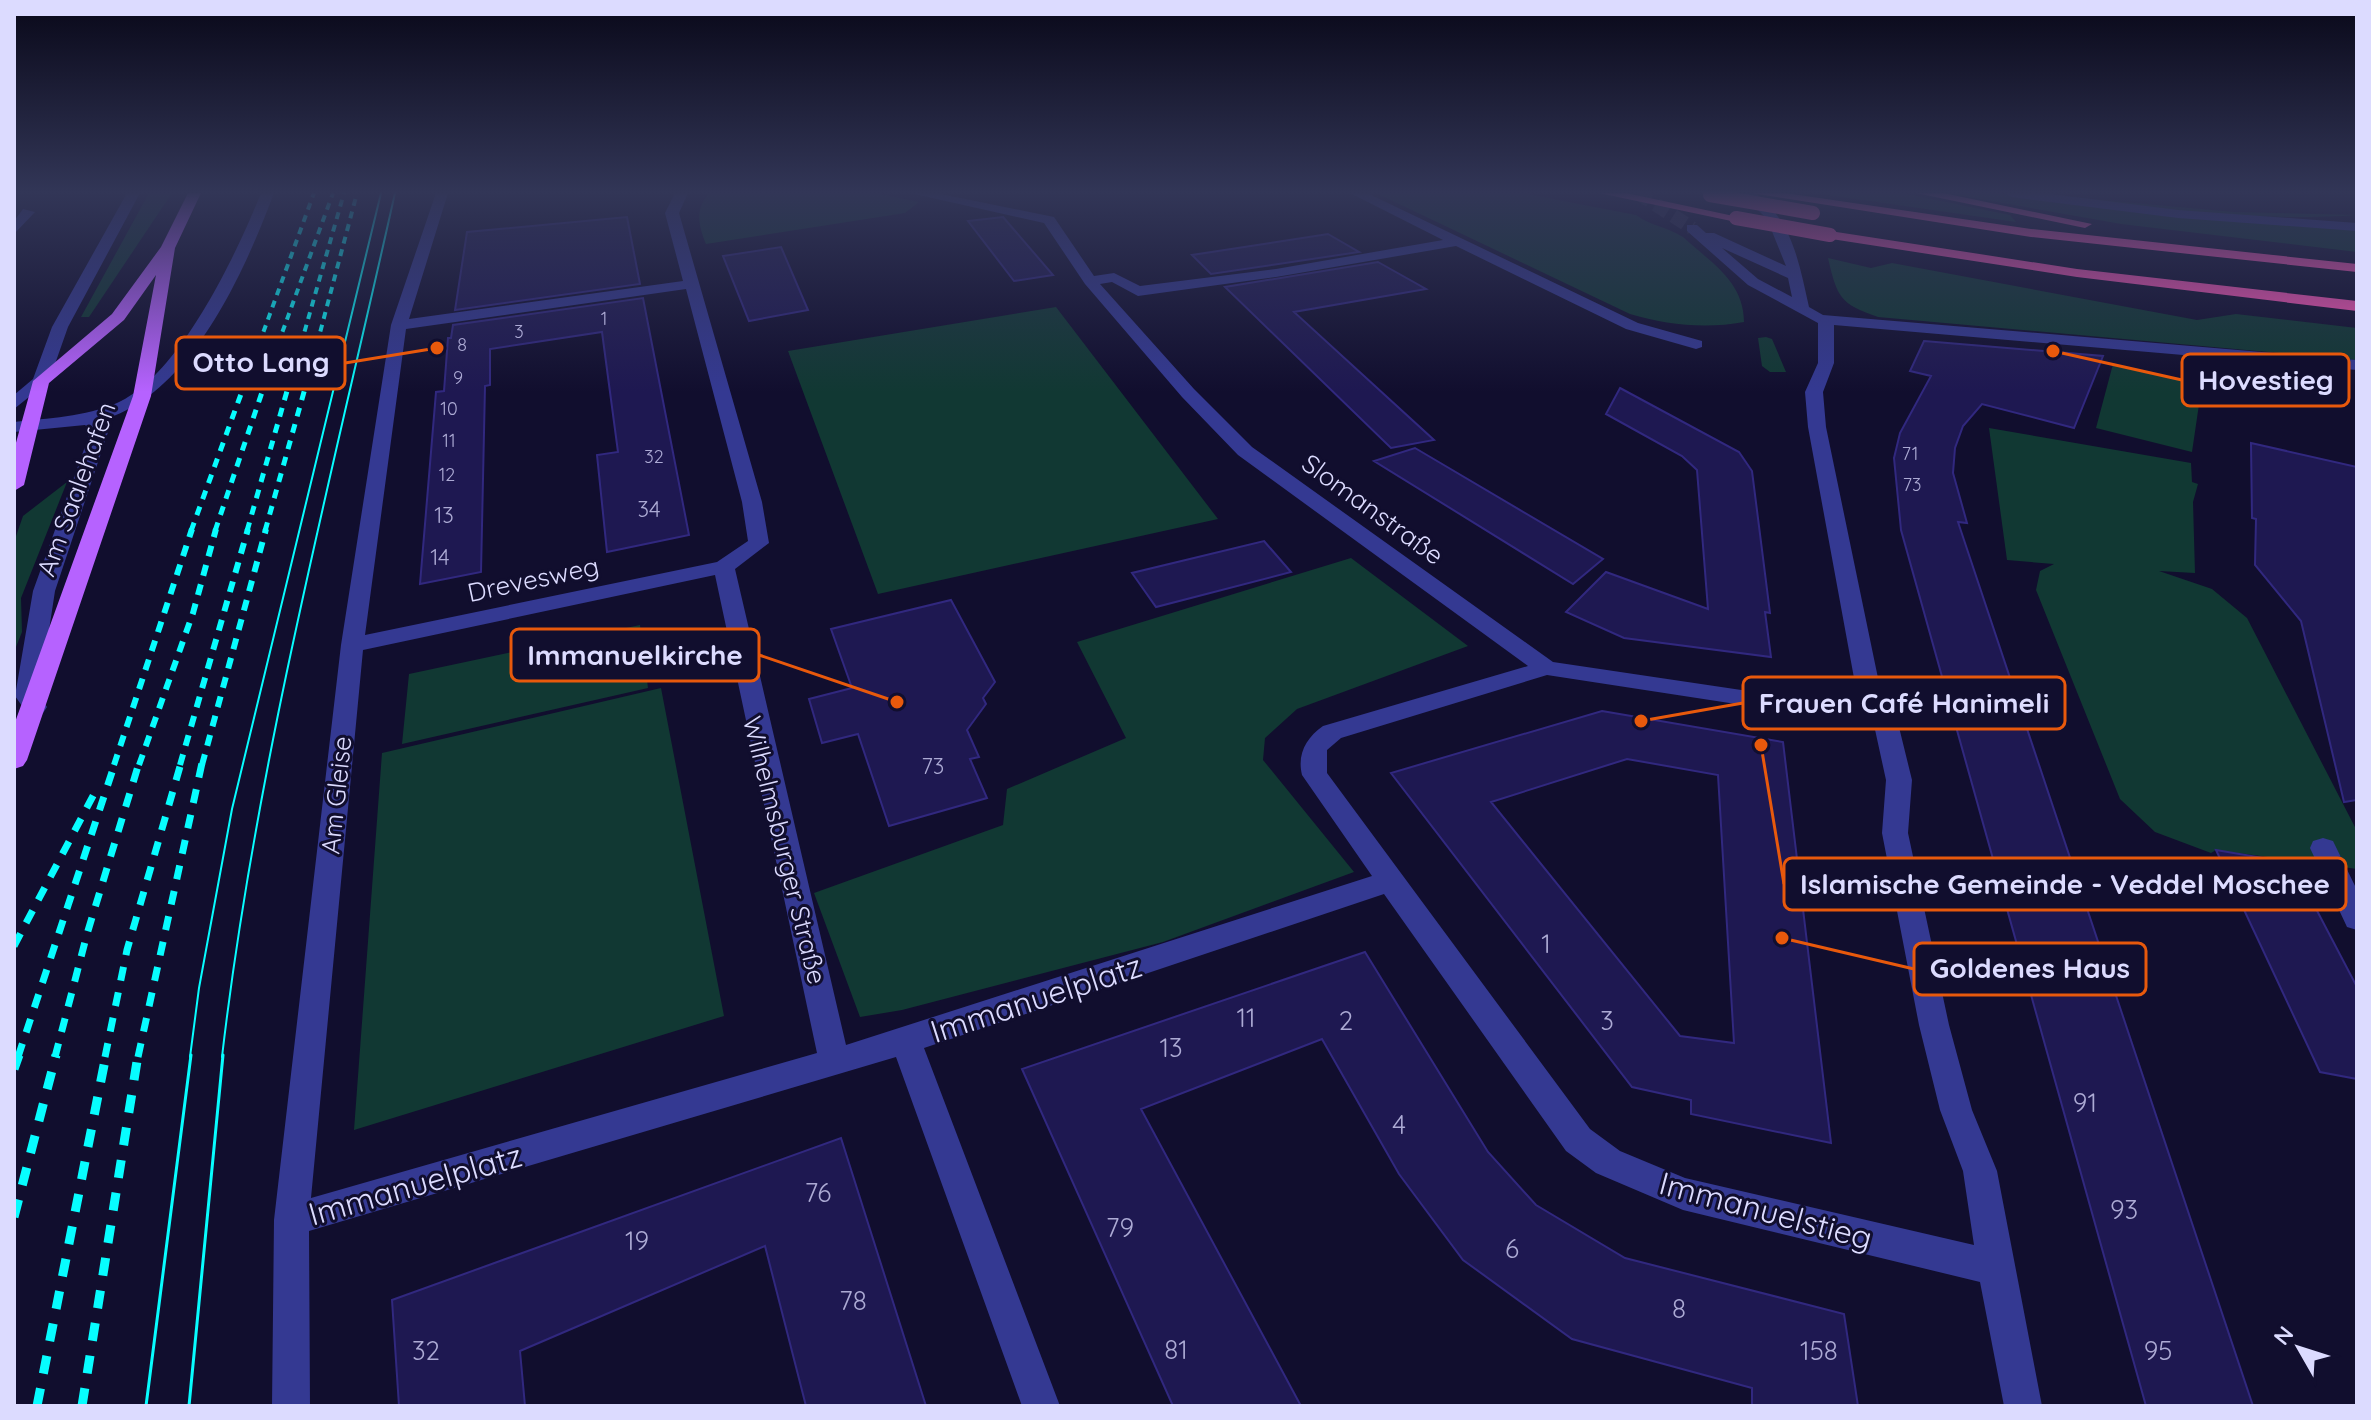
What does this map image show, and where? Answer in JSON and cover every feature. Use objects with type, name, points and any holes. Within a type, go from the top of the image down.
[{"type":"highway","points":[[1988,259],[2077,273],[2357,306]]},
{"type":"highway","points":[[2144,259],[2357,283]]},
{"type":"highway","points":[[2299,259],[2357,265]]},
{"type":"highway","points":[[2318,259],[2357,265]]},
{"type":"main road","points":[[14,485],[21,431],[41,381],[118,317],[160,259]]},
{"type":"main road","points":[[142,396],[166,259]]},
{"type":"main road","name":"Am Saalehafen","points":[[14,760],[35,707],[68,598],[142,396]]},
{"type":"street","points":[[14,404],[41,381],[60,327],[97,259]]},
{"type":"street","points":[[142,396],[187,343],[240,259]]},
{"type":"street","name":"Am Gleise","points":[[291,1406],[291,1220],[352,645],[399,325],[420,259]]},
{"type":"street","points":[[685,259],[752,502],[759,543],[724,567]]},
{"type":"street","name":"Slomanstraße","points":[[1075,259],[1090,281],[1188,393],[1245,451],[1546,668],[1885,719]]},
{"type":"street","points":[[1090,281],[1114,277],[1138,291],[1356,259]]},
{"type":"street","points":[[1493,259],[1643,331],[1696,344]]},
{"type":"street","points":[[1727,259],[1753,282],[1812,317],[1826,320],[2357,365]]},
{"type":"street","points":[[1759,259],[1793,275]]},
{"type":"street","points":[[1790,259],[1802,309]]},
{"type":"street","points":[[399,325],[692,284]]},
{"type":"street","points":[[1826,320],[1826,363],[1814,392],[1817,427],[1866,678],[1885,719],[1899,780],[1895,833],[1942,1060],[1980,1171],[1995,1268],[2023,1406]]},
{"type":"street","name":"Am Saalehafen","points":[[21,431],[85,419],[142,396]]},
{"type":"street","name":"Am Saalehafen","points":[[35,707],[27,696],[44,591],[100,429],[97,423],[85,419]]},
{"type":"street","name":"Drevesweg","points":[[352,645],[724,567]]},
{"type":"street","name":"Wilhelmsburger Straße","points":[[724,567],[746,690],[807,929],[834,1060]]},
{"type":"street","points":[[1390,881],[1315,775],[1312,756],[1320,740],[1332,732],[1546,668]]},
{"type":"street","points":[[2323,848],[2357,919]]},
{"type":"street","name":"Immanuelplatz","points":[[291,1220],[906,1041],[1390,881]]},
{"type":"street","name":"Immanuelstieg","points":[[1390,881],[1578,1140],[1608,1162],[1683,1194],[1995,1268]]},
{"type":"street","points":[[906,1041],[1041,1406]]},
{"type":"green space","points":[[113,259],[128,259],[89,317],[81,317]]},
{"type":"green space","points":[[1515,259],[1709,259],[1732,284],[1738,295],[1744,322],[1686,325],[1630,314]]},
{"type":"green space","points":[[1828,259],[1871,268],[1892,263],[2197,320],[2236,314],[2357,328],[2357,360],[1878,317],[1848,303],[1834,282]]},
{"type":"green space","points":[[1056,307],[1218,519],[878,594],[788,351]]},
{"type":"green space","points":[[1758,338],[1772,339],[1786,372],[1770,372],[1762,366]]},
{"type":"green space","points":[[2113,364],[2202,384],[2192,452],[2096,428]]},
{"type":"green space","points":[[1989,428],[2191,463],[2192,482],[2198,484],[2193,502],[2195,573],[2159,571],[2212,589],[2247,618],[2357,831],[2357,869],[2216,850],[2211,853],[2155,832],[2120,799],[2036,590],[2040,571],[2054,564],[2007,560]]},
{"type":"green space","points":[[67,482],[21,598],[22,632],[14,652],[14,542],[23,516]]},
{"type":"green space","points":[[1351,558],[1468,646],[1297,709],[1265,738],[1263,760],[1354,872],[1163,942],[902,1010],[860,1017],[814,893],[1003,825],[1007,789],[1126,738],[1077,642]]},
{"type":"green space","points":[[640,625],[648,688],[402,744],[409,674]]},
{"type":"green space","points":[[661,688],[724,1016],[354,1130],[382,753]]},
{"type":"building","points":[[463,259],[635,259],[640,284],[455,310]]},
{"type":"building","points":[[724,259],[786,259],[808,310],[749,321]]},
{"type":"building","points":[[997,259],[1039,259],[1053,275],[1014,281]]},
{"type":"building","points":[[1196,259],[1310,259],[1211,274]]},
{"type":"building","points":[[1378,262],[1426,289],[1294,312],[1434,440],[1391,448],[1225,287]]},
{"type":"building","points":[[643,298],[689,535],[607,552],[597,455],[618,452],[602,332],[490,349],[490,385],[485,386],[481,572],[420,584],[436,392],[444,391],[448,338],[451,338],[453,325]]},
{"type":"building","points":[[1924,341],[2103,356],[2074,428],[1982,404],[1963,426],[1955,448],[1953,473],[1967,523],[1958,522],[2253,1406],[2146,1406],[1901,530],[1894,458],[1900,433],[1931,376],[1910,371]]},
{"type":"building","points":[[1620,388],[1739,452],[1752,471],[1770,613],[1765,612],[1771,657],[1624,638],[1566,612],[1606,572],[1708,609],[1697,470],[1682,456],[1606,414]]},
{"type":"building","points":[[2251,443],[2357,467],[2357,800],[2344,802],[2301,621],[2255,565],[2256,519],[2252,518]]},
{"type":"building","points":[[1415,448],[1603,559],[1573,584],[1374,461]]},
{"type":"building","points":[[1264,541],[1291,572],[1156,607],[1132,573]]},
{"type":"building","points":[[951,600],[995,682],[983,698],[986,704],[967,730],[979,757],[970,759],[987,798],[889,826],[858,734],[822,743],[809,699],[852,688],[831,629]]},
{"type":"building","points":[[1602,711],[1783,742],[1831,1143],[1691,1114],[1691,1100],[1632,1087],[1391,773]],"holes":[[[1627,759],[1718,775],[1734,1043],[1680,1036],[1491,802]]]},
{"type":"building","points":[[2216,850],[2292,863],[2357,987],[2357,1079],[2320,1072]]},
{"type":"building","points":[[1365,952],[1488,1152],[1536,1205],[1625,1258],[1844,1314],[1858,1406],[1752,1406],[1752,1388],[1572,1339],[1463,1260],[1399,1174],[1322,1039],[1141,1109],[1301,1406],[1173,1406],[1022,1069]]},
{"type":"building","points":[[841,1138],[926,1406],[806,1406],[765,1246],[520,1351],[525,1406],[399,1406],[392,1300]]},
{"type":"tram line","points":[[190,1057],[199,988],[232,809],[365,259]]},
{"type":"tram line","points":[[222,1057],[254,839],[275,731],[380,259]]},
{"type":"tram line","points":[[146,1406],[191,1055]]},
{"type":"tram line","points":[[189,1406],[223,1055]]},
{"type":"railway","points":[[259,344],[290,259]]},
{"type":"railway","points":[[278,344],[309,259]]},
{"type":"railway","points":[[301,344],[325,259]]},
{"type":"railway","points":[[317,344],[339,259]]},
{"type":"railway","points":[[191,531],[260,342]]},
{"type":"railway","points":[[215,531],[279,342]]},
{"type":"railway","points":[[247,531],[301,342]]},
{"type":"railway","points":[[265,531],[318,342]]},
{"type":"railway","points":[[114,765],[192,529]]},
{"type":"railway","points":[[139,765],[193,613],[216,529]]},
{"type":"railway","points":[[180,765],[248,529]]},
{"type":"railway","points":[[202,765],[266,529]]},
{"type":"railway","points":[[18,1057],[115,763]]},
{"type":"railway","points":[[55,1057],[87,934],[139,763]]},
{"type":"railway","points":[[105,1057],[127,950],[181,763]]},
{"type":"railway","points":[[138,1057],[202,763]]},
{"type":"railway","points":[[14,946],[94,794]]},
{"type":"railway","points":[[14,1069],[19,1055]]},
{"type":"railway","points":[[14,1217],[56,1055]]},
{"type":"railway","points":[[37,1406],[106,1055]]},
{"type":"railway","points":[[82,1406],[138,1055]]},
{"type":"place","name":"Otto Lang","points":[[437,348]]},
{"type":"place","name":"Hovestieg","points":[[2053,351]]},
{"type":"place","name":"Immanuelkirche","points":[[897,702]]},
{"type":"place","name":"Frauen Café Hanimeli","points":[[1641,721]]},
{"type":"place","name":"Islamische Gemeinde - Veddel Moschee","points":[[1761,745]]},
{"type":"place","name":"Goldenes Haus","points":[[1782,938]]}]
